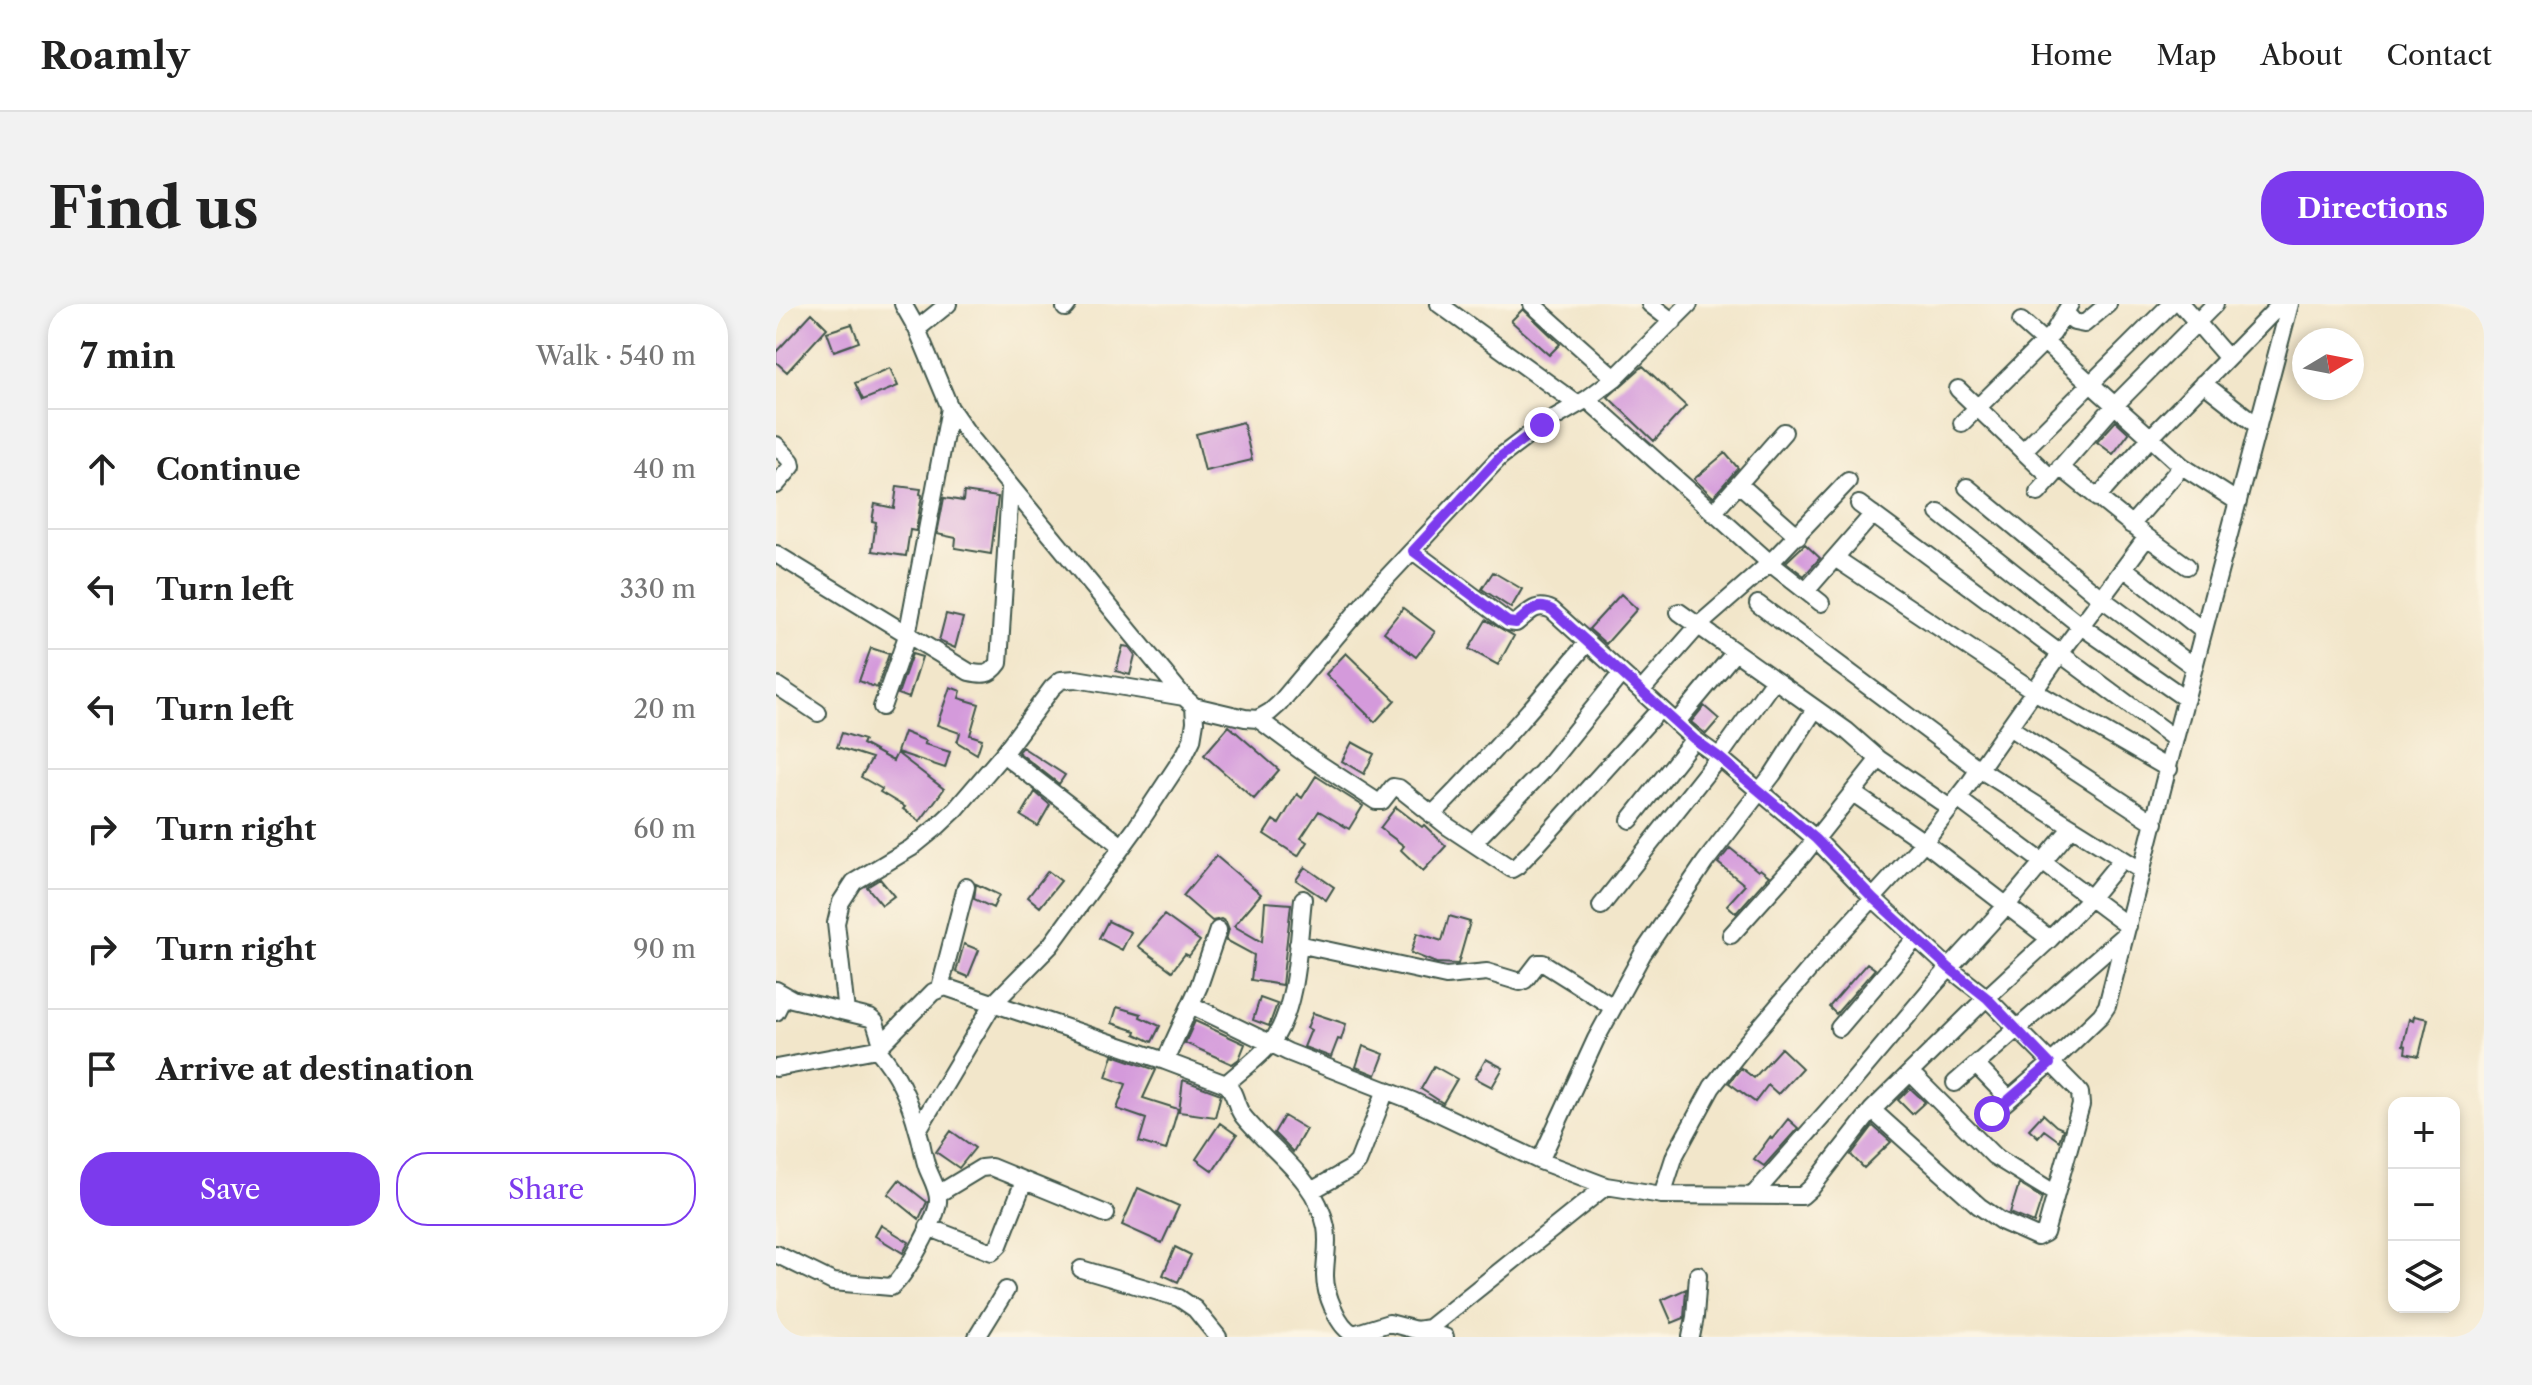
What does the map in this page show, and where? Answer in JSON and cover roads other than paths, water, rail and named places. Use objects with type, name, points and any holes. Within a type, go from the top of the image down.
[{"type":"street","points":[[903,304],[917,329],[950,408],[1010,488],[1189,702],[1194,731],[1185,754],[1050,946],[993,1004],[918,1130]]},
{"type":"street","points":[[917,329],[948,304]]},
{"type":"street","points":[[1439,304],[1582,402],[1821,603]]},
{"type":"street","points":[[1532,304],[1615,378]]},
{"type":"street","points":[[1650,304],[1673,322]]},
{"type":"street","points":[[1258,719],[1279,704],[1377,588],[1511,447],[1615,378],[1689,304]]},
{"type":"street","points":[[2068,308],[2074,322],[2084,324],[2108,304]]},
{"type":"street","points":[[2023,451],[2171,304]]},
{"type":"street","points":[[2181,304],[2227,357]]},
{"type":"street","points":[[2038,493],[2115,405],[2215,304]]},
{"type":"street","points":[[1962,423],[2045,342],[2068,308]]},
{"type":"street","points":[[2097,498],[2227,357],[2281,308]]},
{"type":"street","points":[[1992,1114],[2050,1064],[2104,1011],[2109,1001],[2258,426],[2281,308]]},
{"type":"street","points":[[2021,321],[2182,466],[2238,502]]},
{"type":"street","points":[[2203,383],[2258,426]]},
{"type":"street","points":[[1958,389],[2023,451],[2097,498],[2187,566]]},
{"type":"street","points":[[882,707],[907,636],[950,408]]},
{"type":"street","points":[[1713,513],[1784,432]]},
{"type":"street","points":[[776,445],[792,466],[776,485]]},
{"type":"street","points":[[2131,525],[2182,466]]},
{"type":"street","points":[[1641,691],[1699,625],[1798,536],[1848,481]]},
{"type":"street","points":[[1739,484],[1798,536]]},
{"type":"street","points":[[1967,487],[2101,598],[2194,667]]},
{"type":"street","points":[[776,554],[969,672],[981,675],[990,673],[999,663],[1010,488]]},
{"type":"street","points":[[1859,504],[2175,739]]},
{"type":"street","points":[[1939,513],[2081,626],[2186,699]]},
{"type":"street","points":[[1806,591],[1873,514]]},
{"type":"street","points":[[1662,1195],[1675,1155],[1712,1087],[1820,957],[1924,842],[2147,537]]},
{"type":"street","points":[[1413,551],[1508,622],[1516,623],[1534,608],[1547,608],[1694,739],[1816,839],[1874,899],[1949,968],[1987,998],[2076,1088],[2081,1099],[2045,1233],[2037,1237],[2001,1221],[1979,1206],[1872,1110]]},
{"type":"street","points":[[1835,558],[2034,691],[2169,769]]},
{"type":"street","points":[[2124,568],[2203,631]]},
{"type":"street","points":[[1758,604],[1979,769],[2142,871]]},
{"type":"street","points":[[1679,612],[1847,731],[1879,759],[2044,862],[2091,897],[2127,930]]},
{"type":"street","points":[[1432,815],[1518,726],[1587,643]]},
{"type":"street","points":[[1676,723],[1735,652]]},
{"type":"street","points":[[1474,842],[1542,772],[1621,674]]},
{"type":"street","points":[[846,1012],[836,923],[841,902],[854,882],[911,848],[956,809],[1061,680],[1076,679],[1258,719],[1376,801],[1382,801],[1396,787],[1512,869],[1660,709]]},
{"type":"street","points":[[1601,906],[1719,757],[1774,680]]},
{"type":"street","points":[[776,685],[818,713]]},
{"type":"street","points":[[1540,1161],[1613,1007],[1643,953],[1705,862],[1760,792],[1815,709]]},
{"type":"street","points":[[2009,727],[2155,823]]},
{"type":"street","points":[[1630,820],[1694,739]]},
{"type":"street","points":[[1003,754],[1122,846]]},
{"type":"street","points":[[1731,935],[1816,839],[1879,759]]},
{"type":"street","points":[[1853,793],[1924,842],[2050,939]]},
{"type":"street","points":[[1754,1194],[2072,827]]},
{"type":"street","points":[[1191,1005],[1271,1044],[1386,1090],[1540,1161],[1606,1186],[1662,1195],[1795,1197],[1807,1192],[1872,1110],[2050,939],[2122,859]]},
{"type":"street","points":[[940,988],[966,887]]},
{"type":"street","points":[[1226,1084],[1271,1044],[1287,1009],[1303,899]]},
{"type":"street","points":[[1165,1061],[1191,1005],[1218,930]]},
{"type":"street","points":[[1955,1083],[2127,930]]},
{"type":"street","points":[[1839,1028],[1916,938]]},
{"type":"street","points":[[1298,944],[1446,976],[1487,972],[1520,982],[1538,963],[1543,963],[1613,1007]]},
{"type":"street","points":[[776,1068],[880,1047],[940,988],[958,990],[1226,1084],[1244,1117],[1292,1166],[1311,1191],[1325,1223],[1327,1287],[1349,1335],[1389,1323],[1445,1337]]},
{"type":"street","points":[[776,1254],[833,1282],[891,1287],[900,1279],[928,1227],[937,1207],[938,1194],[899,1077],[880,1047],[875,1022],[846,1012],[779,999]]},
{"type":"street","points":[[1976,1065],[2009,1099]]},
{"type":"street","points":[[1911,1073],[1994,1156],[2056,1194]]},
{"type":"street","points":[[1311,1191],[1358,1162],[1386,1090]]},
{"type":"street","points":[[938,1194],[991,1167],[1106,1214]]},
{"type":"street","points":[[928,1227],[992,1252],[999,1245],[1024,1181]]},
{"type":"street","points":[[1416,1330],[1429,1328],[1606,1186]]},
{"type":"street","points":[[1081,1269],[1179,1298],[1195,1309],[1218,1337]]},
{"type":"street","points":[[1691,1337],[1698,1275]]},
{"type":"street","points":[[977,1337],[1006,1290]]}]
